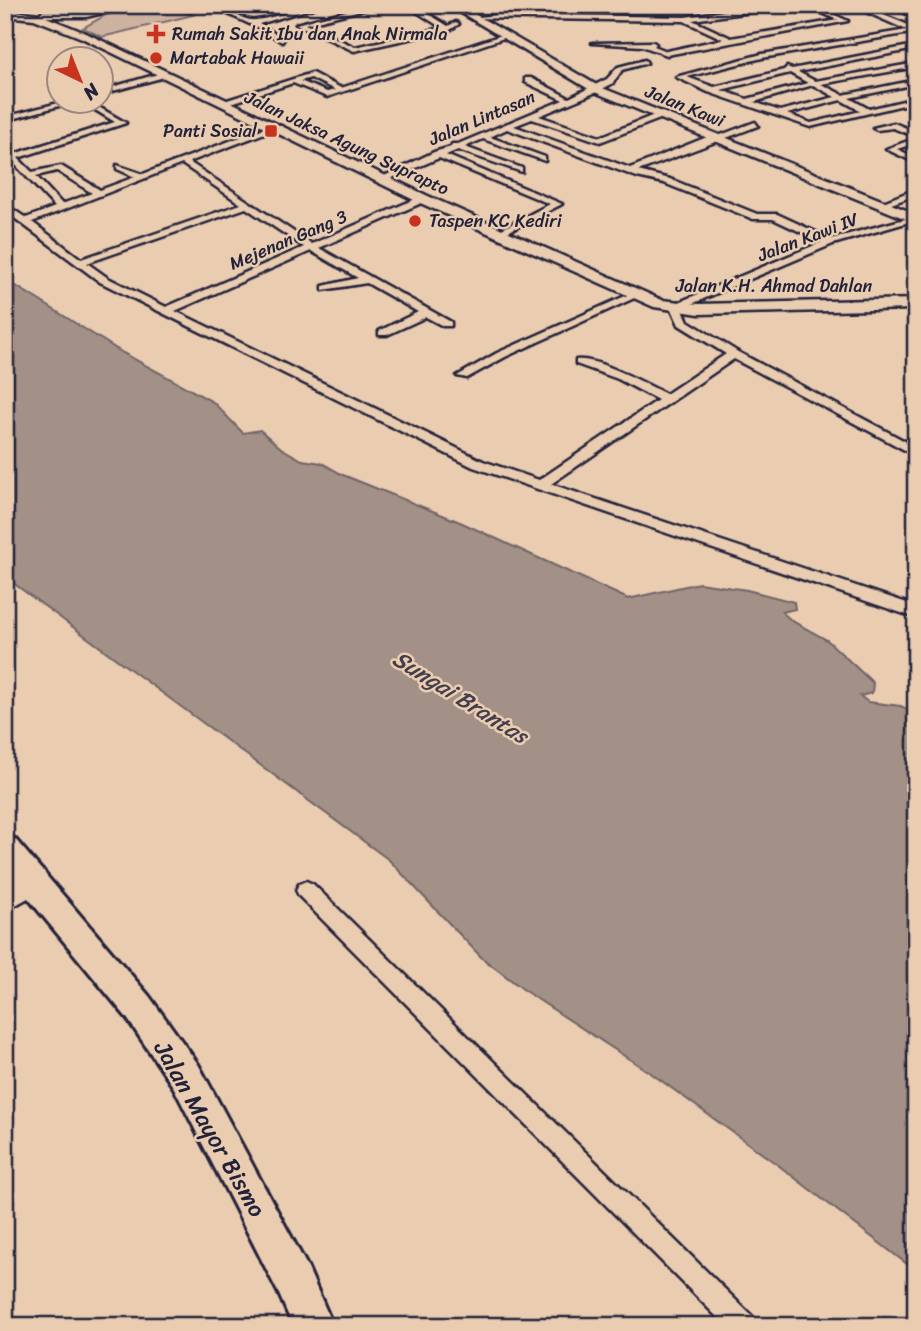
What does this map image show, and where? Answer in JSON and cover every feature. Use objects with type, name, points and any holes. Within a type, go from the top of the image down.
[{"type":"main road","points":[[115,10],[68,16],[50,22],[66,25],[134,5]]},
{"type":"main road","name":"Jalan Kawi","points":[[452,5],[479,18],[596,89],[915,218]]},
{"type":"main road","points":[[5,10],[82,17],[77,28],[85,36]]},
{"type":"main road","name":"Jalan Jaksa Agung Suprapto","points":[[5,10],[30,15],[85,36],[424,199],[597,277]]},
{"type":"main road","name":"Jalan K.H. Ahmad Dahlan","points":[[597,277],[636,295],[676,307],[699,309],[916,304]]},
{"type":"main road","name":"Jalan Mayor Bismo","points":[[5,848],[138,1007],[186,1076],[293,1280],[313,1326]]},
{"type":"main road","points":[[5,898],[34,880]]},
{"type":"street","points":[[211,5],[254,23],[282,40]]},
{"type":"street","points":[[221,9],[237,5]]},
{"type":"street","points":[[254,23],[320,5]]},
{"type":"street","points":[[378,5],[299,24],[356,49],[479,18],[548,18]]},
{"type":"street","points":[[409,5],[445,27]]},
{"type":"street","points":[[466,5],[479,18]]},
{"type":"street","points":[[735,5],[747,10]]},
{"type":"street","points":[[807,5],[825,5]]},
{"type":"street","points":[[807,5],[915,47]]},
{"type":"street","points":[[873,5],[860,8],[915,30]]},
{"type":"street","points":[[890,5],[916,16]]},
{"type":"street","points":[[523,16],[525,7]]},
{"type":"street","points":[[687,20],[782,7]]},
{"type":"street","points":[[293,81],[326,95],[502,34],[507,20],[687,20],[782,7]]},
{"type":"street","points":[[687,20],[740,46]]},
{"type":"street","points":[[595,43],[643,44],[665,53],[729,40],[852,24]]},
{"type":"street","points":[[915,30],[762,56],[680,77],[811,125],[893,105],[916,103]]},
{"type":"street","points":[[711,90],[790,71],[915,47]]},
{"type":"street","points":[[751,51],[771,61]]},
{"type":"street","name":"Jalan Lintasan","points":[[382,179],[596,89],[610,80],[620,68],[645,62]]},
{"type":"street","points":[[744,102],[814,83],[916,65]]},
{"type":"street","points":[[780,66],[868,111]]},
{"type":"street","points":[[116,88],[165,74]]},
{"type":"street","points":[[222,103],[312,75],[340,90]]},
{"type":"street","points":[[528,80],[568,100]]},
{"type":"street","points":[[779,114],[840,97],[916,82]]},
{"type":"street","points":[[5,119],[46,108]]},
{"type":"street","points":[[530,115],[600,140],[662,115]]},
{"type":"street","points":[[7,155],[121,124],[108,116]]},
{"type":"street","points":[[631,171],[755,124]]},
{"type":"street","points":[[505,125],[631,171],[667,181],[756,216],[774,216],[830,242]]},
{"type":"street","points":[[877,128],[894,125],[916,137]]},
{"type":"street","points":[[24,222],[272,127]]},
{"type":"street","points":[[481,136],[542,159]]},
{"type":"street","points":[[916,137],[890,149],[916,161]]},
{"type":"street","points":[[456,146],[519,170]]},
{"type":"street","points":[[437,154],[556,204],[499,233]]},
{"type":"street","points":[[7,155],[61,208]]},
{"type":"street","points":[[181,160],[311,247],[447,324]]},
{"type":"street","points":[[120,167],[141,176]]},
{"type":"street","points":[[30,175],[58,168],[99,193]]},
{"type":"street","points":[[883,204],[916,192]]},
{"type":"street","name":"Mejenan Gang 3","points":[[165,310],[424,199]]},
{"type":"street","points":[[78,263],[249,204]]},
{"type":"street","points":[[5,207],[104,281],[478,464],[916,612]]},
{"type":"street","name":"Jalan Kawi IV","points":[[676,307],[830,242],[915,218]]},
{"type":"street","points":[[327,288],[345,282],[370,280]]},
{"type":"street","points":[[463,376],[501,355],[636,295]]},
{"type":"street","points":[[676,307],[683,323],[734,354],[916,452]]},
{"type":"street","points":[[383,333],[427,312]]},
{"type":"street","points":[[540,485],[734,354]]},
{"type":"street","points":[[580,362],[622,377],[666,399]]},
{"type":"street","points":[[306,890],[733,1323]]},
{"type":"shaded area","points":[[143,5],[172,5],[193,15],[102,37],[83,28],[106,15]]},
{"type":"water","name":"Sungai Brantas","points":[[5,279],[123,353],[213,402],[243,433],[260,430],[281,448],[302,460],[322,463],[343,475],[460,522],[628,599],[699,583],[747,590],[794,602],[795,609],[782,612],[792,621],[827,640],[873,683],[872,693],[860,696],[868,702],[901,706],[916,714],[916,1271],[778,1165],[652,1074],[528,993],[482,958],[389,860],[5,577]]},
{"type":"place","name":"Rumah Sakit Ibu dan Anak Nirmala","points":[[156,34]]},
{"type":"place","name":"Martabak Hawaii","points":[[156,58]]},
{"type":"place","name":"Panti Sosial","points":[[271,131]]},
{"type":"place","name":"Taspen KC Kediri","points":[[415,221]]}]
